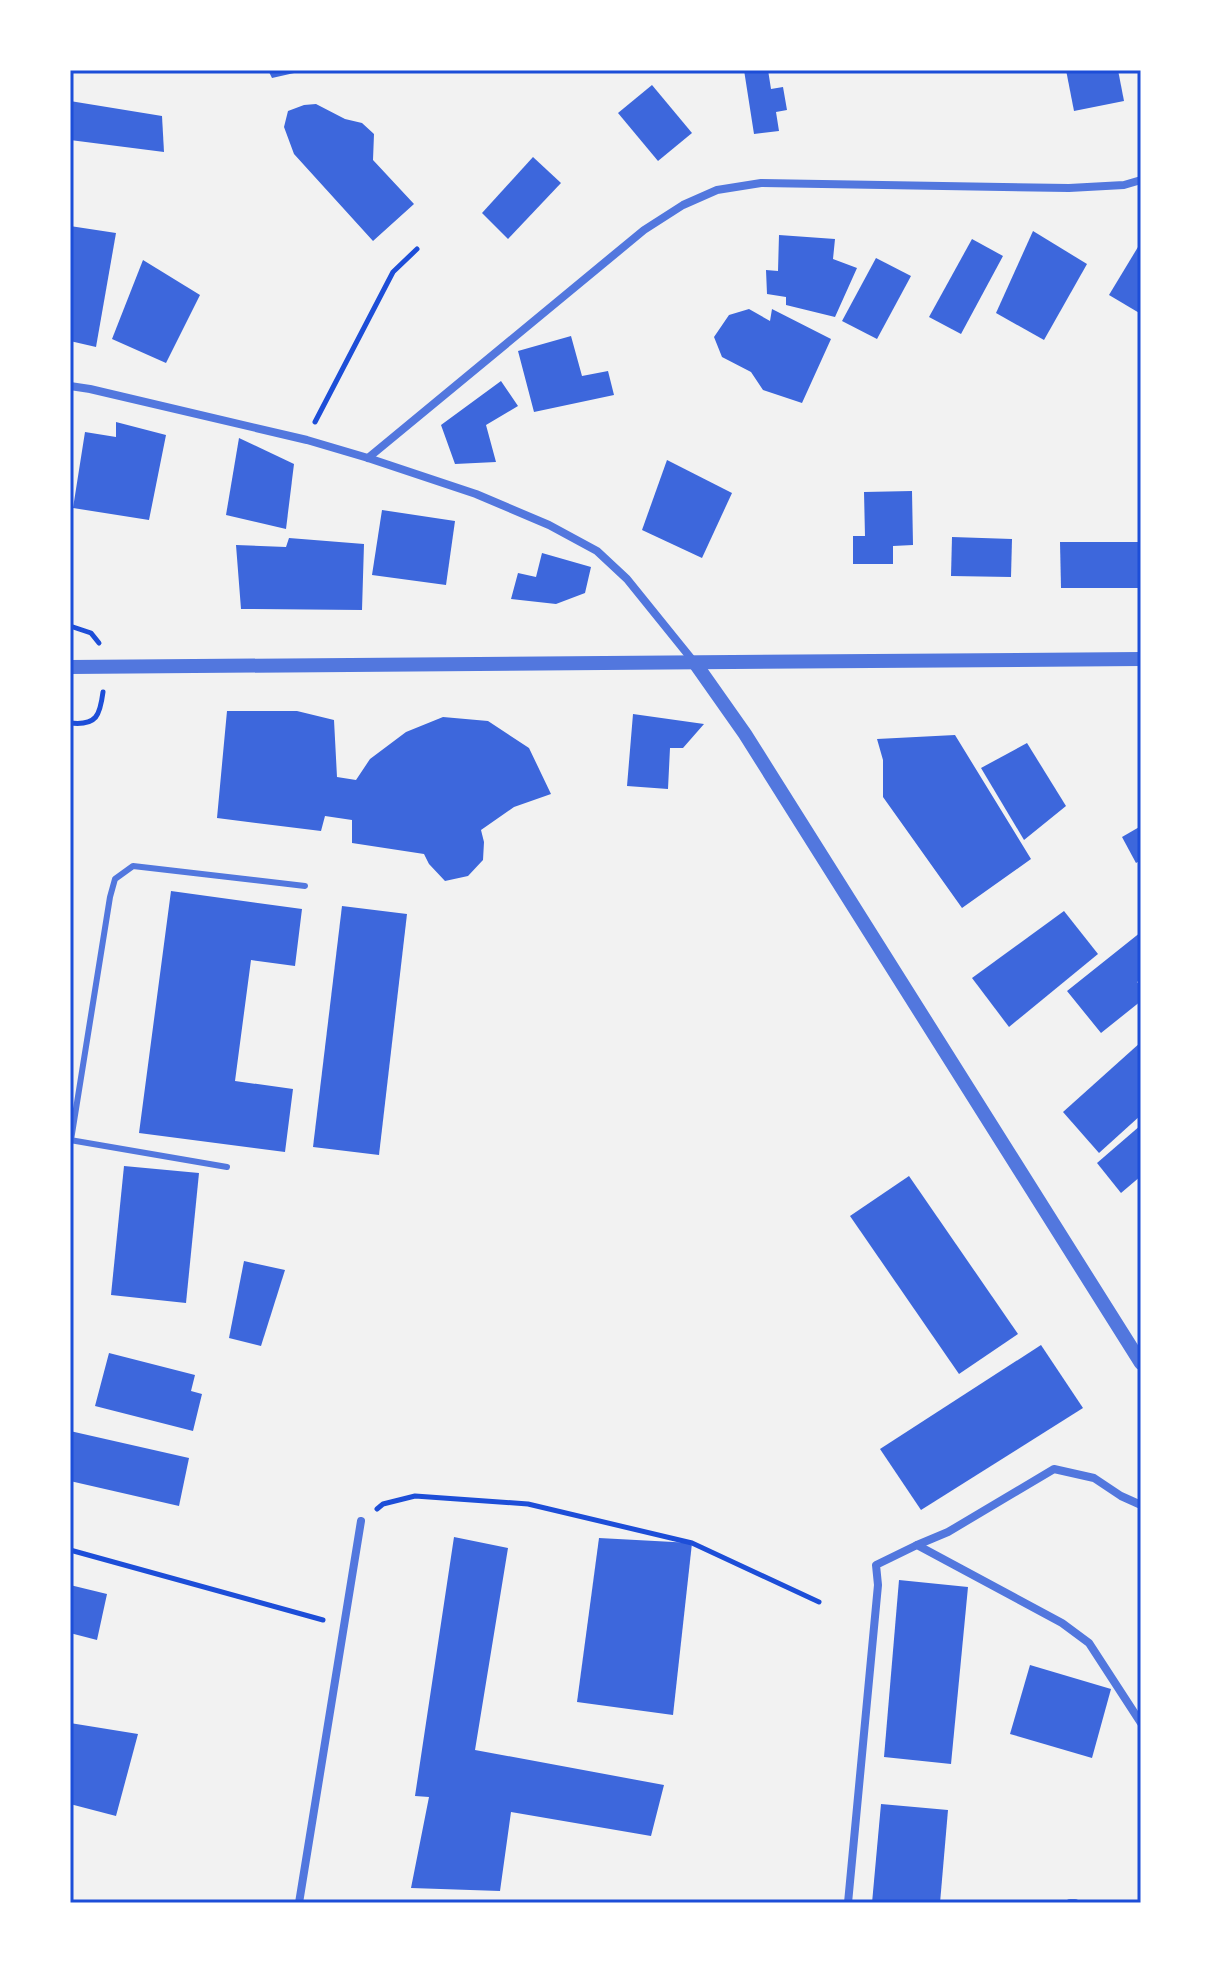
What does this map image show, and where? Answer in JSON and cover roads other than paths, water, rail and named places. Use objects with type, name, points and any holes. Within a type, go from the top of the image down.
[{"type":"street","points":[[368,458],[644,230],[683,205],[717,190],[761,183],[1069,188],[1124,185],[1141,180]]},
{"type":"street","points":[[70,386],[307,440],[368,458],[476,494],[549,525],[597,551],[627,579],[695,663],[745,734],[1141,1363]]},
{"type":"street","points":[[70,667],[1141,659]]},
{"type":"street","points":[[848,1903],[878,1585],[876,1565],[948,1532],[1054,1469],[1094,1478],[1141,1505]]},
{"type":"street","points":[[299,1903],[361,1521]]},
{"type":"street","points":[[917,1545],[1062,1623],[1089,1643],[1141,1723]]},
{"type":"lane","points":[[227,1167],[71,1140],[110,897],[115,879],[133,866],[305,886]]}]
